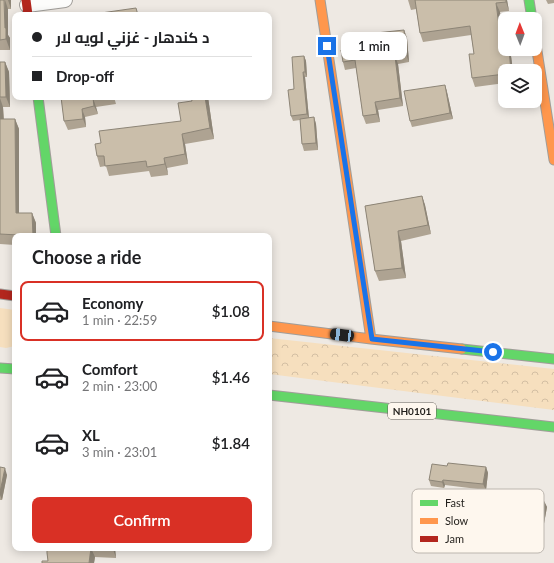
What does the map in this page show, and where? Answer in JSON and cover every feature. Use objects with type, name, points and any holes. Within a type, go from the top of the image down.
[{"type":"main road","points":[[320,0],[372,339]]},
{"type":"main road","points":[[529,0],[531,12]]},
{"type":"main road","points":[[539,56],[552,125],[554,160]]},
{"type":"main road","points":[[38,100],[56,233]]},
{"type":"main road","points":[[0,294],[12,296]]},
{"type":"main road","points":[[272,326],[554,359]]},
{"type":"main road","points":[[0,368],[12,369]]},
{"type":"main road","name":"NH0101","points":[[272,395],[554,427]]},
{"type":"street","points":[[27,7],[64,0]]},
{"type":"green space","points":[[0,308],[12,310],[12,347],[0,347]]},
{"type":"green space","points":[[272,338],[554,369],[554,410],[272,374]]},
{"type":"building","points":[[0,0],[4,0],[6,39],[0,40]]},
{"type":"building","points":[[415,0],[506,0],[506,2],[496,3],[498,18],[498,56],[510,56],[510,64],[498,64],[498,75],[472,78],[469,54],[474,54],[470,26],[420,33]]},
{"type":"building","points":[[136,8],[137,12],[108,12]]},
{"type":"building","points":[[404,30],[406,54],[395,56],[400,98],[375,102],[377,114],[363,116],[355,60],[343,62],[341,50],[378,46],[376,33]]},
{"type":"building","points":[[304,56],[305,72],[303,72],[307,114],[291,116],[288,90],[294,89],[292,57]]},
{"type":"building","points":[[0,62],[5,62],[6,97],[0,97]]},
{"type":"building","points":[[445,85],[450,113],[410,121],[404,91]]},
{"type":"building","points":[[61,100],[93,100],[94,106],[82,109],[83,119],[64,121]]},
{"type":"building","points":[[205,100],[210,128],[182,134],[185,154],[164,158],[165,164],[147,167],[146,161],[105,166],[104,156],[97,156],[95,144],[101,143],[99,131],[181,121],[178,103]]},
{"type":"building","points":[[314,117],[316,143],[302,144],[300,119]]},
{"type":"building","points":[[0,119],[15,119],[16,213],[32,213],[33,233],[0,234]]},
{"type":"building","points":[[422,196],[428,225],[398,231],[402,268],[375,271],[365,206]]},
{"type":"building","points":[[448,463],[486,467],[483,484],[429,480],[432,464],[447,466]]},
{"type":"building","points":[[0,467],[5,468],[0,492]]},
{"type":"building","points":[[47,551],[91,551],[89,563],[42,563],[42,561],[48,561]]},
{"type":"traffic: fast","points":[[529,0],[531,12]]},
{"type":"traffic: fast","points":[[38,100],[56,233]]},
{"type":"traffic: fast","points":[[462,349],[554,359]]},
{"type":"traffic: fast","points":[[0,368],[12,369]]},
{"type":"traffic: fast","points":[[272,395],[554,427]]},
{"type":"traffic: slow","points":[[320,0],[371,339]]},
{"type":"traffic: slow","points":[[538,56],[554,160]]},
{"type":"traffic: slow","points":[[272,326],[462,349]]},
{"type":"traffic: jam","points":[[26,0],[28,12]]},
{"type":"traffic: jam","points":[[0,294],[12,296]]},
{"type":"route","points":[[327,46],[372,339],[493,352]]}]
